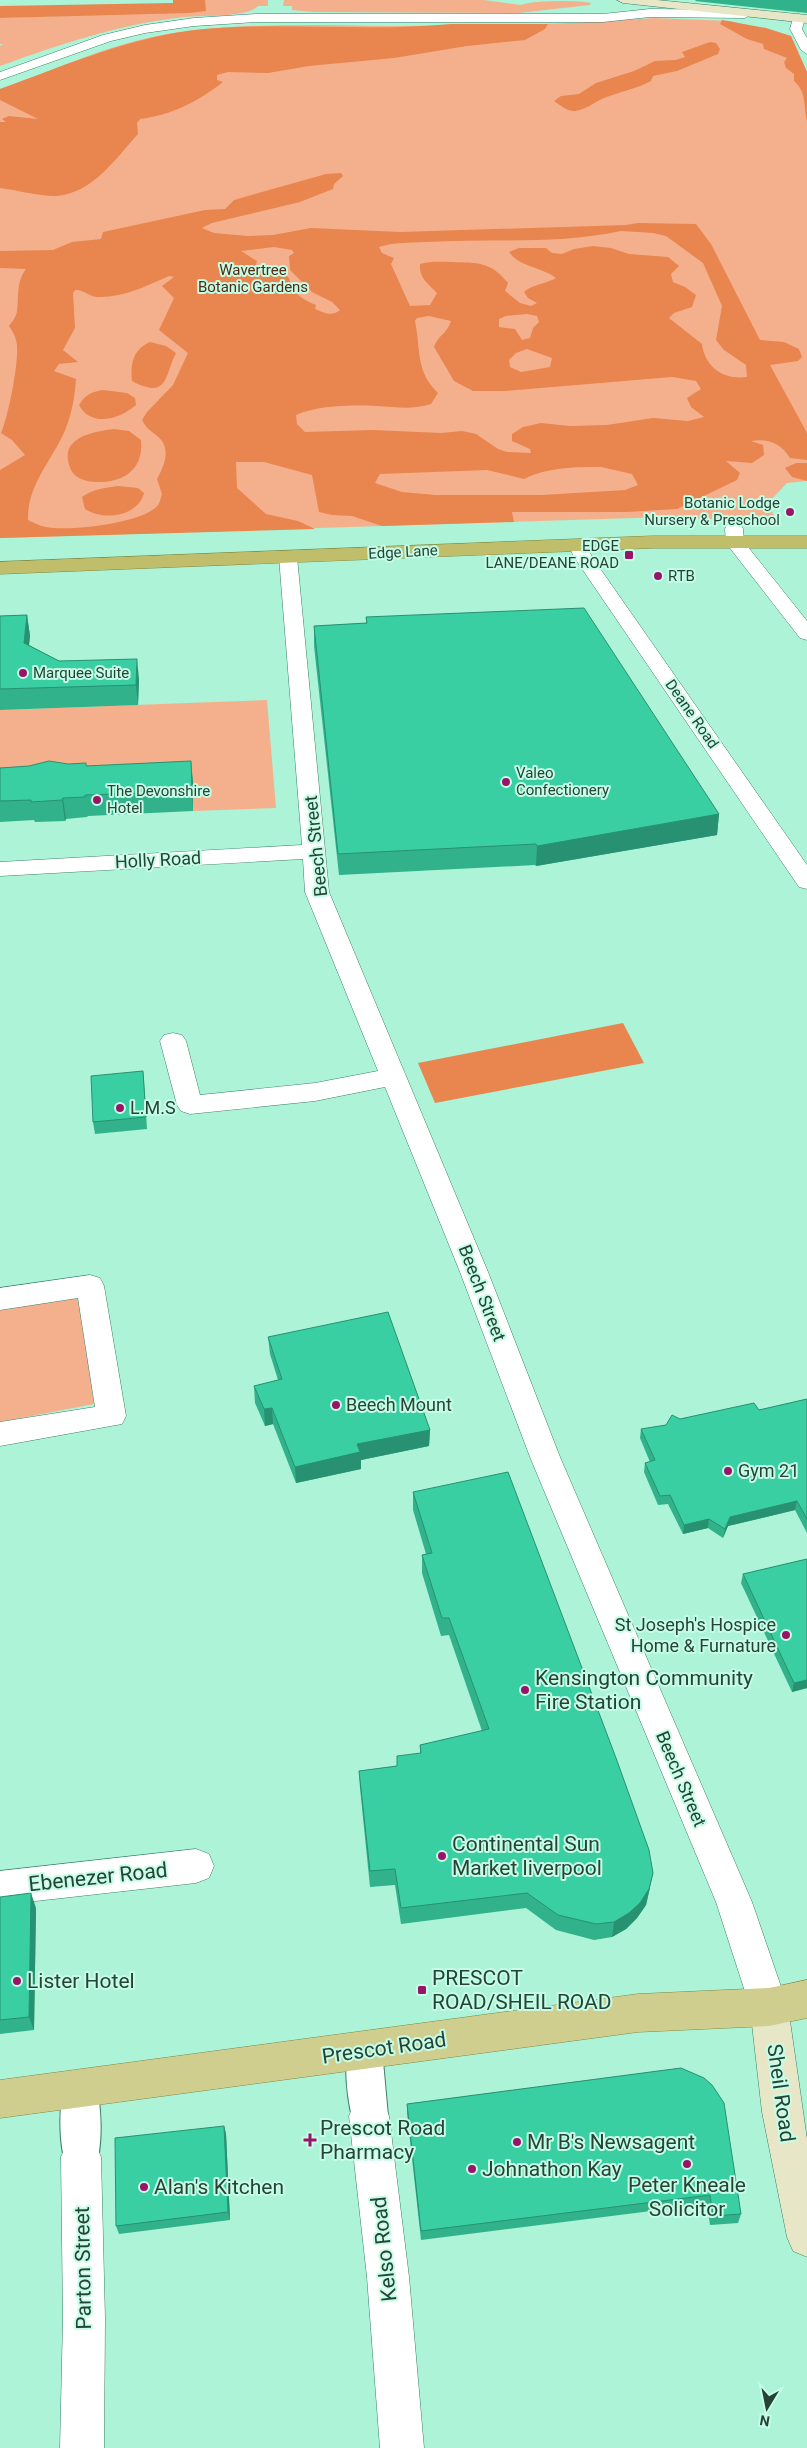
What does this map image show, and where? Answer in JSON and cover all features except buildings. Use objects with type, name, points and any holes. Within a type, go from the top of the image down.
[{"type":"highway","name":"Edge Lane","points":[[0,568],[578,546],[807,530]]},
{"type":"highway","name":"Edge Lane","points":[[0,554],[528,531],[734,536],[807,542]]},
{"type":"main road","points":[[622,0],[650,8]]},
{"type":"main road","points":[[755,14],[803,19]]},
{"type":"main road","name":"Prescot Road","points":[[0,2099],[638,2013],[769,2007],[807,1999]]},
{"type":"main road","name":"Sheil Road","points":[[769,2007],[782,2112],[807,2237]]},
{"type":"street","points":[[602,12],[610,8],[612,0]]},
{"type":"street","points":[[556,18],[632,8],[755,14]]},
{"type":"street","points":[[0,76],[106,38],[145,29],[194,22],[256,18],[603,18],[650,8]]},
{"type":"street","points":[[803,19],[796,29],[807,50]]},
{"type":"street","points":[[734,536],[807,634]]},
{"type":"street","name":"Deane Road","points":[[578,546],[583,557],[629,626],[700,725],[807,882]]},
{"type":"street","name":"Beech Street","points":[[288,558],[315,851],[317,892],[474,1272],[545,1457],[734,1902],[769,2007]]},
{"type":"street","name":"Holly Road","points":[[0,869],[315,851]]},
{"type":"street","points":[[173,1041],[190,1105],[315,1092],[394,1076]]},
{"type":"street","points":[[0,1299],[90,1286],[111,1416],[0,1434]]},
{"type":"street","name":"Ebenezer Road","points":[[0,1888],[196,1866]]},
{"type":"street","name":"Kelso Road","points":[[364,2050],[369,2116],[388,2277],[402,2448]]},
{"type":"street","name":"Parton Street","points":[[80,2089],[84,2319],[82,2448]]},
{"type":"green space","points":[[173,0],[205,0],[206,11],[0,18],[0,6],[173,3]]},
{"type":"green space","points":[[205,0],[268,0],[268,6],[258,6],[252,10],[234,14],[160,20],[114,30],[0,66],[0,46],[3,44],[0,44],[0,18],[205,11]]},
{"type":"green space","points":[[284,0],[484,0],[521,5],[555,1],[591,3],[590,5],[518,13],[313,12],[292,10],[292,6],[283,6]]},
{"type":"green space","name":"Wavertree Botanic Gardens","points":[[654,18],[730,21],[791,36],[807,72],[807,481],[787,483],[768,503],[777,522],[668,517],[0,538],[0,89],[117,46],[157,36],[214,28],[271,25],[520,25]]},
{"type":"green space","points":[[722,20],[766,28],[791,36],[807,72],[807,121],[803,94],[794,81],[794,74],[786,68],[784,62],[787,58],[764,49],[763,44],[747,39],[720,24]]},
{"type":"green space","points":[[451,24],[548,24],[545,29],[525,40],[467,46],[394,58],[309,66],[268,73],[228,72],[217,75],[217,80],[223,82],[204,96],[173,111],[140,119],[137,123],[138,134],[103,173],[82,188],[70,193],[51,196],[0,188],[0,122],[6,122],[2,119],[9,116],[38,119],[0,100],[0,89],[75,61],[151,38],[204,29],[266,26],[389,27]]},
{"type":"green space","points":[[710,42],[716,43],[720,49],[718,54],[677,71],[653,76],[651,81],[645,84],[604,98],[582,109],[570,110],[554,101],[561,96],[579,94],[596,83],[634,71],[655,61],[676,60],[685,57],[682,52]]},
{"type":"green space","points":[[341,173],[343,176],[334,184],[333,189],[300,202],[212,223],[202,228],[214,233],[247,236],[273,235],[311,228],[400,232],[626,225],[638,223],[696,224],[711,244],[760,340],[784,342],[799,349],[802,357],[798,361],[770,365],[807,433],[807,460],[790,458],[778,445],[768,441],[751,441],[763,445],[764,455],[752,463],[726,461],[740,473],[737,480],[677,509],[627,512],[512,512],[514,522],[382,526],[352,516],[319,512],[312,475],[264,462],[236,462],[237,488],[266,514],[298,521],[315,529],[0,538],[0,470],[25,455],[12,440],[1,433],[10,401],[17,359],[16,340],[9,326],[16,314],[19,284],[26,269],[0,268],[0,251],[53,250],[72,242],[101,239],[103,232],[205,210],[225,209],[234,200],[326,174]],"holes":[[[621,231],[653,233],[666,236],[703,263],[722,306],[716,340],[724,350],[746,365],[747,377],[731,376],[717,371],[707,360],[702,344],[669,318],[674,313],[692,307],[696,295],[685,287],[673,282],[671,274],[679,266],[668,257],[629,254],[611,248],[593,246],[574,249],[562,254],[552,253],[546,248],[519,248],[509,252],[519,261],[556,278],[531,287],[524,292],[528,298],[537,303],[531,306],[520,303],[505,291],[508,283],[489,267],[476,263],[424,263],[420,264],[421,273],[437,293],[430,305],[410,306],[391,264],[394,258],[382,253],[379,247],[390,244],[449,241],[572,238]],[[274,247],[292,250],[294,253],[289,256],[290,270],[312,292],[332,302],[340,310],[331,314],[315,309],[316,305],[299,295],[293,288],[289,278],[277,271],[270,269],[245,274],[233,269],[252,268],[256,265],[257,261],[241,251]],[[169,276],[174,277],[162,286],[174,298],[159,330],[188,353],[173,385],[147,412],[142,420],[164,445],[164,462],[157,479],[162,494],[159,504],[138,517],[105,525],[71,528],[39,525],[28,520],[32,495],[42,472],[61,440],[70,416],[75,392],[76,379],[54,371],[59,364],[78,362],[63,350],[75,328],[73,293],[75,290],[78,290],[97,297],[107,297],[134,291]],[[527,314],[537,316],[539,322],[533,328],[530,338],[522,340],[515,329],[499,327],[499,319],[506,316]],[[429,316],[451,321],[448,329],[434,347],[454,381],[473,391],[505,391],[672,377],[696,381],[701,389],[687,398],[691,407],[704,417],[688,421],[653,418],[607,425],[570,426],[541,423],[523,427],[512,434],[512,441],[530,449],[531,453],[507,452],[498,449],[476,434],[462,431],[441,433],[373,430],[305,432],[297,424],[296,415],[325,407],[411,408],[431,404],[438,393],[431,385],[422,368],[415,321],[417,318]],[[527,349],[552,358],[550,367],[521,372],[510,367],[509,360],[516,353]],[[581,467],[601,467],[632,474],[638,485],[625,490],[542,495],[436,495],[402,492],[375,483],[380,474],[487,470],[524,479],[542,472]]]},
{"type":"green space","points":[[150,342],[166,346],[176,353],[163,383],[159,387],[152,388],[132,381],[132,363],[136,353]]},
{"type":"green space","points":[[103,390],[127,393],[135,398],[136,405],[114,417],[98,419],[91,417],[79,405],[89,394]]},
{"type":"green space","points":[[114,429],[129,431],[141,440],[141,450],[136,466],[125,476],[108,481],[90,481],[76,476],[70,469],[68,460],[68,452],[71,445],[76,440],[91,433]]},
{"type":"green space","points":[[796,463],[807,463],[807,481],[792,477],[785,468]]},
{"type":"green space","points":[[118,486],[138,488],[144,493],[135,507],[127,512],[110,516],[92,513],[85,509],[82,497],[86,494],[103,488]]},
{"type":"green space","points":[[267,700],[276,808],[193,811],[193,781],[0,789],[0,710]]},
{"type":"green space","points":[[623,1023],[644,1063],[435,1103],[418,1063]]},
{"type":"green space","points":[[80,1298],[94,1404],[0,1422],[0,1309]]},
{"type":"place","name":"Botanic Lodge Nursery & Preschool","points":[[790,512]]},
{"type":"place","name":"EDGE LANE/DEANE ROAD","points":[[629,555]]},
{"type":"place","name":"RTB","points":[[658,576]]},
{"type":"place","name":"Marquee Suite","points":[[23,673]]},
{"type":"place","name":"Valeo Confectionery","points":[[506,782]]},
{"type":"place","name":"The Devonshire Hotel","points":[[97,800]]},
{"type":"place","name":"L.M.S","points":[[120,1108]]},
{"type":"place","name":"Beech Mount","points":[[336,1405]]},
{"type":"place","name":"Gym 21","points":[[728,1471]]},
{"type":"place","name":"St Joseph's Hospice Home & Furnature","points":[[786,1635]]},
{"type":"place","name":"Kensington Community Fire Station","points":[[525,1690]]},
{"type":"place","name":"Continental Sun Market liverpool","points":[[442,1856]]},
{"type":"place","name":"Lister Hotel","points":[[17,1981]]},
{"type":"place","name":"PRESCOT ROAD/SHEIL ROAD","points":[[422,1990]]},
{"type":"place","name":"Prescot Road Pharmacy","points":[[310,2140]]},
{"type":"place","name":"Mr B's Newsagent","points":[[517,2142]]},
{"type":"place","name":"Peter Kneale Solicitor","points":[[687,2164]]},
{"type":"place","name":"Johnathon Kay","points":[[472,2169]]},
{"type":"place","name":"Alan's Kitchen","points":[[144,2187]]}]
